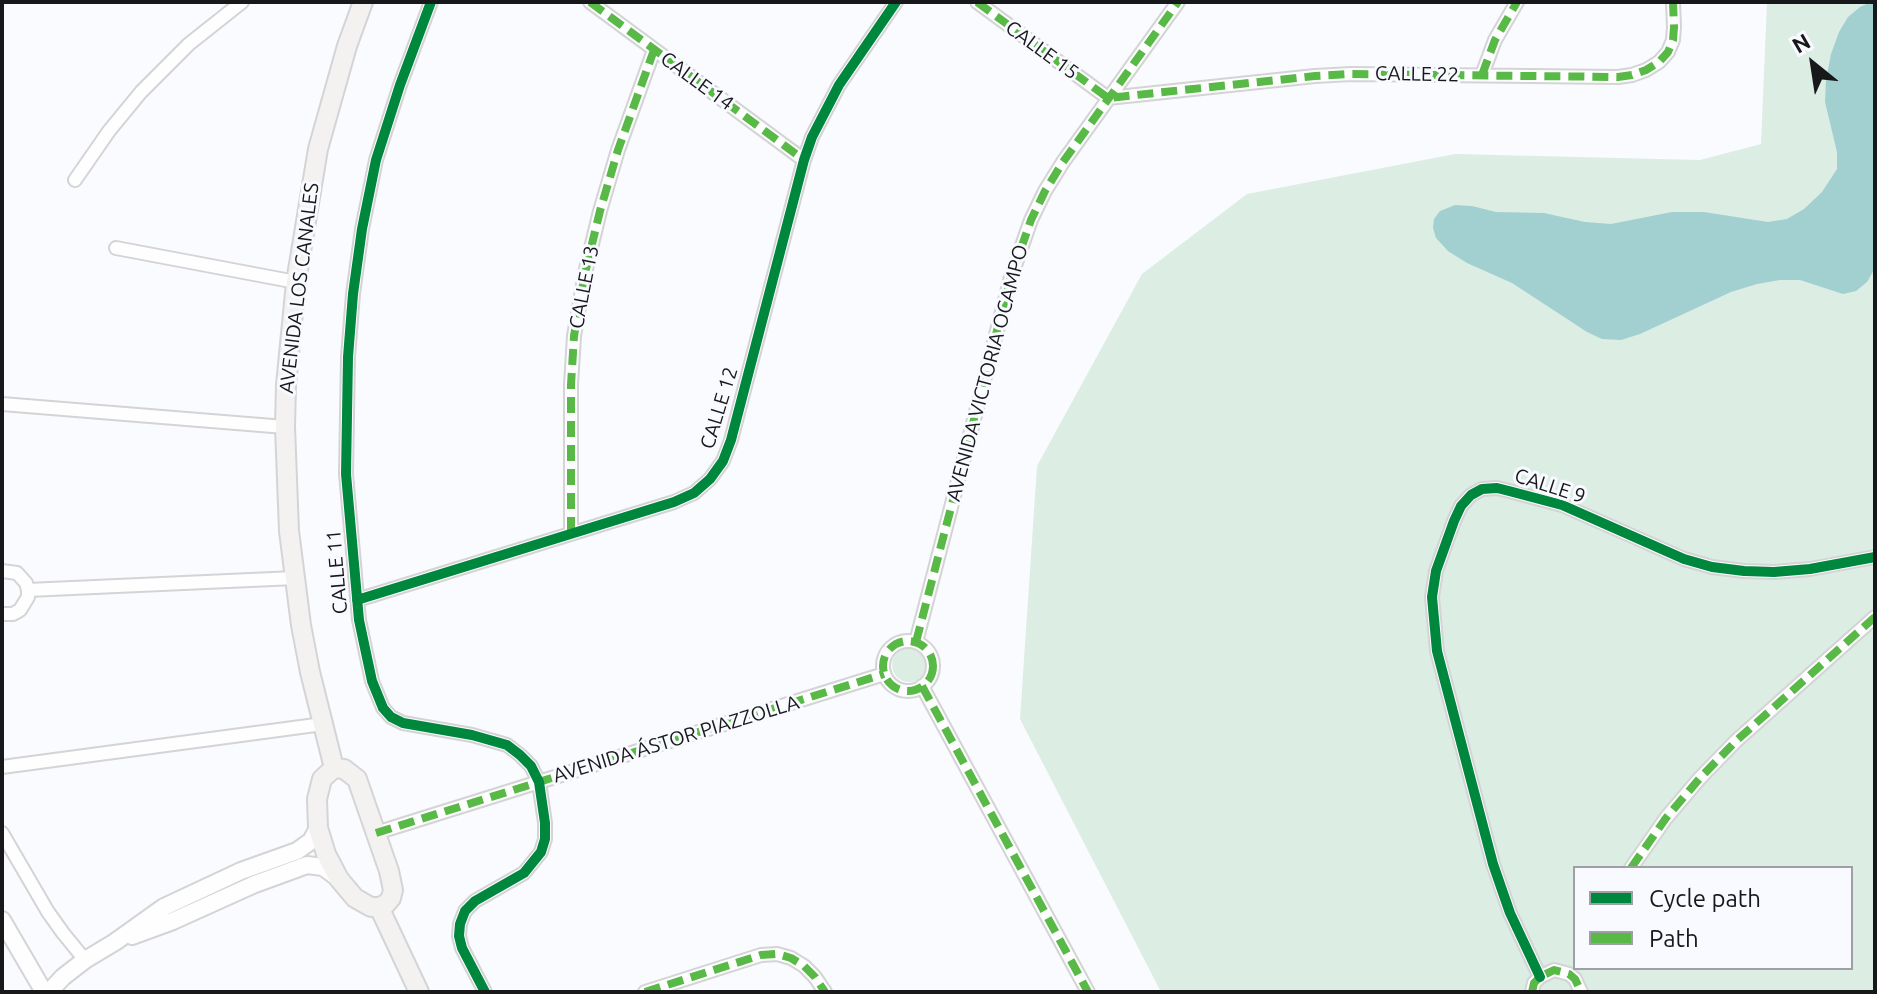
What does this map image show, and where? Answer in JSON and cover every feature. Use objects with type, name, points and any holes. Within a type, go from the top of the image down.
[{"type":"main road","name":"AVENIDA LOS CANALES","points":[[334,768],[303,636],[289,531],[285,427],[289,336],[318,149],[347,46],[363,2]]},
{"type":"main road","points":[[334,768],[344,769],[357,779],[392,880],[391,898],[379,907],[371,907],[355,898],[339,879],[326,854],[318,828],[317,799],[327,773],[334,768]]},
{"type":"main road","points":[[379,907],[419,992]]},
{"type":"street","points":[[75,180],[141,92],[189,44],[242,2]]},
{"type":"street","name":"CALLE 11","points":[[431,2],[376,160],[362,229],[348,357],[346,474],[357,600],[372,681],[383,708],[403,723],[472,735],[507,745],[531,766],[539,782],[545,823],[541,852],[524,873],[475,901],[465,911],[460,924],[462,948],[485,992]]},
{"type":"street","name":"CALLE 14","points":[[590,2],[804,160]]},
{"type":"street","name":"CALLE 12","points":[[357,600],[674,502],[694,493],[710,479],[723,461],[737,420],[804,160],[823,112],[896,2]]},
{"type":"street","name":"CALLE 15","points":[[977,2],[1108,98]]},
{"type":"street","name":"AVENIDA VICTORIA OCAMPO","points":[[916,642],[1019,250],[1045,191],[1178,2]]},
{"type":"street","points":[[1482,75],[1495,40],[1517,2]]},
{"type":"street","name":"CALLE 22","points":[[1108,98],[1351,74],[1618,77],[1646,70],[1668,52],[1673,40],[1673,2]]},
{"type":"street","name":"CALLE 13","points":[[571,533],[571,385],[576,323],[607,187],[654,50]]},
{"type":"street","points":[[116,248],[296,282]]},
{"type":"street","points":[[2,404],[285,427]]},
{"type":"street","name":"CALLE 9","points":[[1540,977],[1510,913],[1493,864],[1437,651],[1432,597],[1436,571],[1461,506],[1482,489],[1497,488],[1562,505],[1684,559],[1744,571],[1810,569],[1875,557]]},
{"type":"street","points":[[2,571],[17,573],[28,590],[28,597],[20,610],[2,614]]},
{"type":"street","points":[[28,590],[295,578]]},
{"type":"street","points":[[1632,866],[1666,818],[1736,741],[1875,617]]},
{"type":"street","points":[[916,642],[932,658],[931,674],[916,690],[900,690],[884,674],[884,658],[893,646],[916,642]]},
{"type":"street","name":"AVENIDA ÁSTOR PIAZZOLLA","points":[[376,833],[884,674]]},
{"type":"street","points":[[922,686],[1088,992]]},
{"type":"street","points":[[2,767],[323,724]]},
{"type":"street","points":[[2,920],[46,992],[85,960],[164,907],[241,871],[297,851],[311,841],[318,828]]},
{"type":"street","points":[[2,833],[48,912],[85,960]]},
{"type":"street","points":[[115,942],[307,865],[323,867],[339,879]]},
{"type":"street","points":[[645,992],[761,955],[777,954],[804,966],[825,992]]},
{"type":"street","points":[[1532,992],[1534,983],[1540,977],[1554,970],[1572,968],[1581,992]]},
{"type":"shaded area","points":[[1767,2],[1875,2],[1875,992],[1161,992],[1020,719],[1037,466],[1142,274],[1247,194],[1455,154],[1700,160],[1761,144]]},
{"type":"shaded area","points":[[909,648],[921,653],[926,665],[921,677],[909,682],[897,677],[892,665],[897,653]]},
{"type":"water","points":[[1875,2],[1875,268],[1867,282],[1856,291],[1843,294],[1800,280],[1757,284],[1731,292],[1640,334],[1621,340],[1602,339],[1512,283],[1467,263],[1448,251],[1436,238],[1434,219],[1440,211],[1455,205],[1496,212],[1544,213],[1611,224],[1672,212],[1704,212],[1768,222],[1787,219],[1804,209],[1822,192],[1837,169],[1837,152],[1825,102],[1831,54],[1848,17]]},
{"type":"marked path","points":[[590,2],[804,160]]},
{"type":"marked path","points":[[977,2],[1108,98],[1351,74],[1632,75],[1659,62],[1668,52],[1673,40],[1673,2]]},
{"type":"marked path","points":[[916,642],[1011,277],[1031,220],[1063,162],[1178,2]]},
{"type":"marked path","points":[[1482,75],[1495,40],[1517,2]]},
{"type":"marked path","points":[[571,533],[574,336],[600,211],[654,50]]},
{"type":"marked path","points":[[1632,866],[1666,818],[1736,741],[1875,617]]},
{"type":"marked path","points":[[908,641],[926,648],[933,666],[926,684],[908,691],[890,684],[883,666],[890,648],[908,641]]},
{"type":"marked path","points":[[376,833],[884,674]]},
{"type":"marked path","points":[[922,686],[1088,992]]},
{"type":"marked path","points":[[645,992],[761,955],[777,954],[804,966],[825,992]]},
{"type":"marked path","points":[[1532,992],[1534,983],[1554,970],[1569,974],[1581,992]]},
{"type":"cycle path","points":[[431,2],[376,160],[362,229],[348,357],[346,474],[359,620],[372,681],[383,708],[403,723],[472,735],[507,745],[531,766],[539,782],[545,823],[541,852],[524,873],[475,901],[465,911],[460,924],[462,948],[485,992]]},
{"type":"cycle path","points":[[357,600],[674,502],[694,493],[710,479],[723,461],[731,440],[812,137],[839,85],[896,2]]},
{"type":"cycle path","points":[[1540,977],[1510,913],[1493,864],[1437,651],[1432,597],[1436,571],[1461,506],[1482,489],[1497,488],[1562,505],[1684,559],[1744,571],[1810,569],[1875,557]]}]
